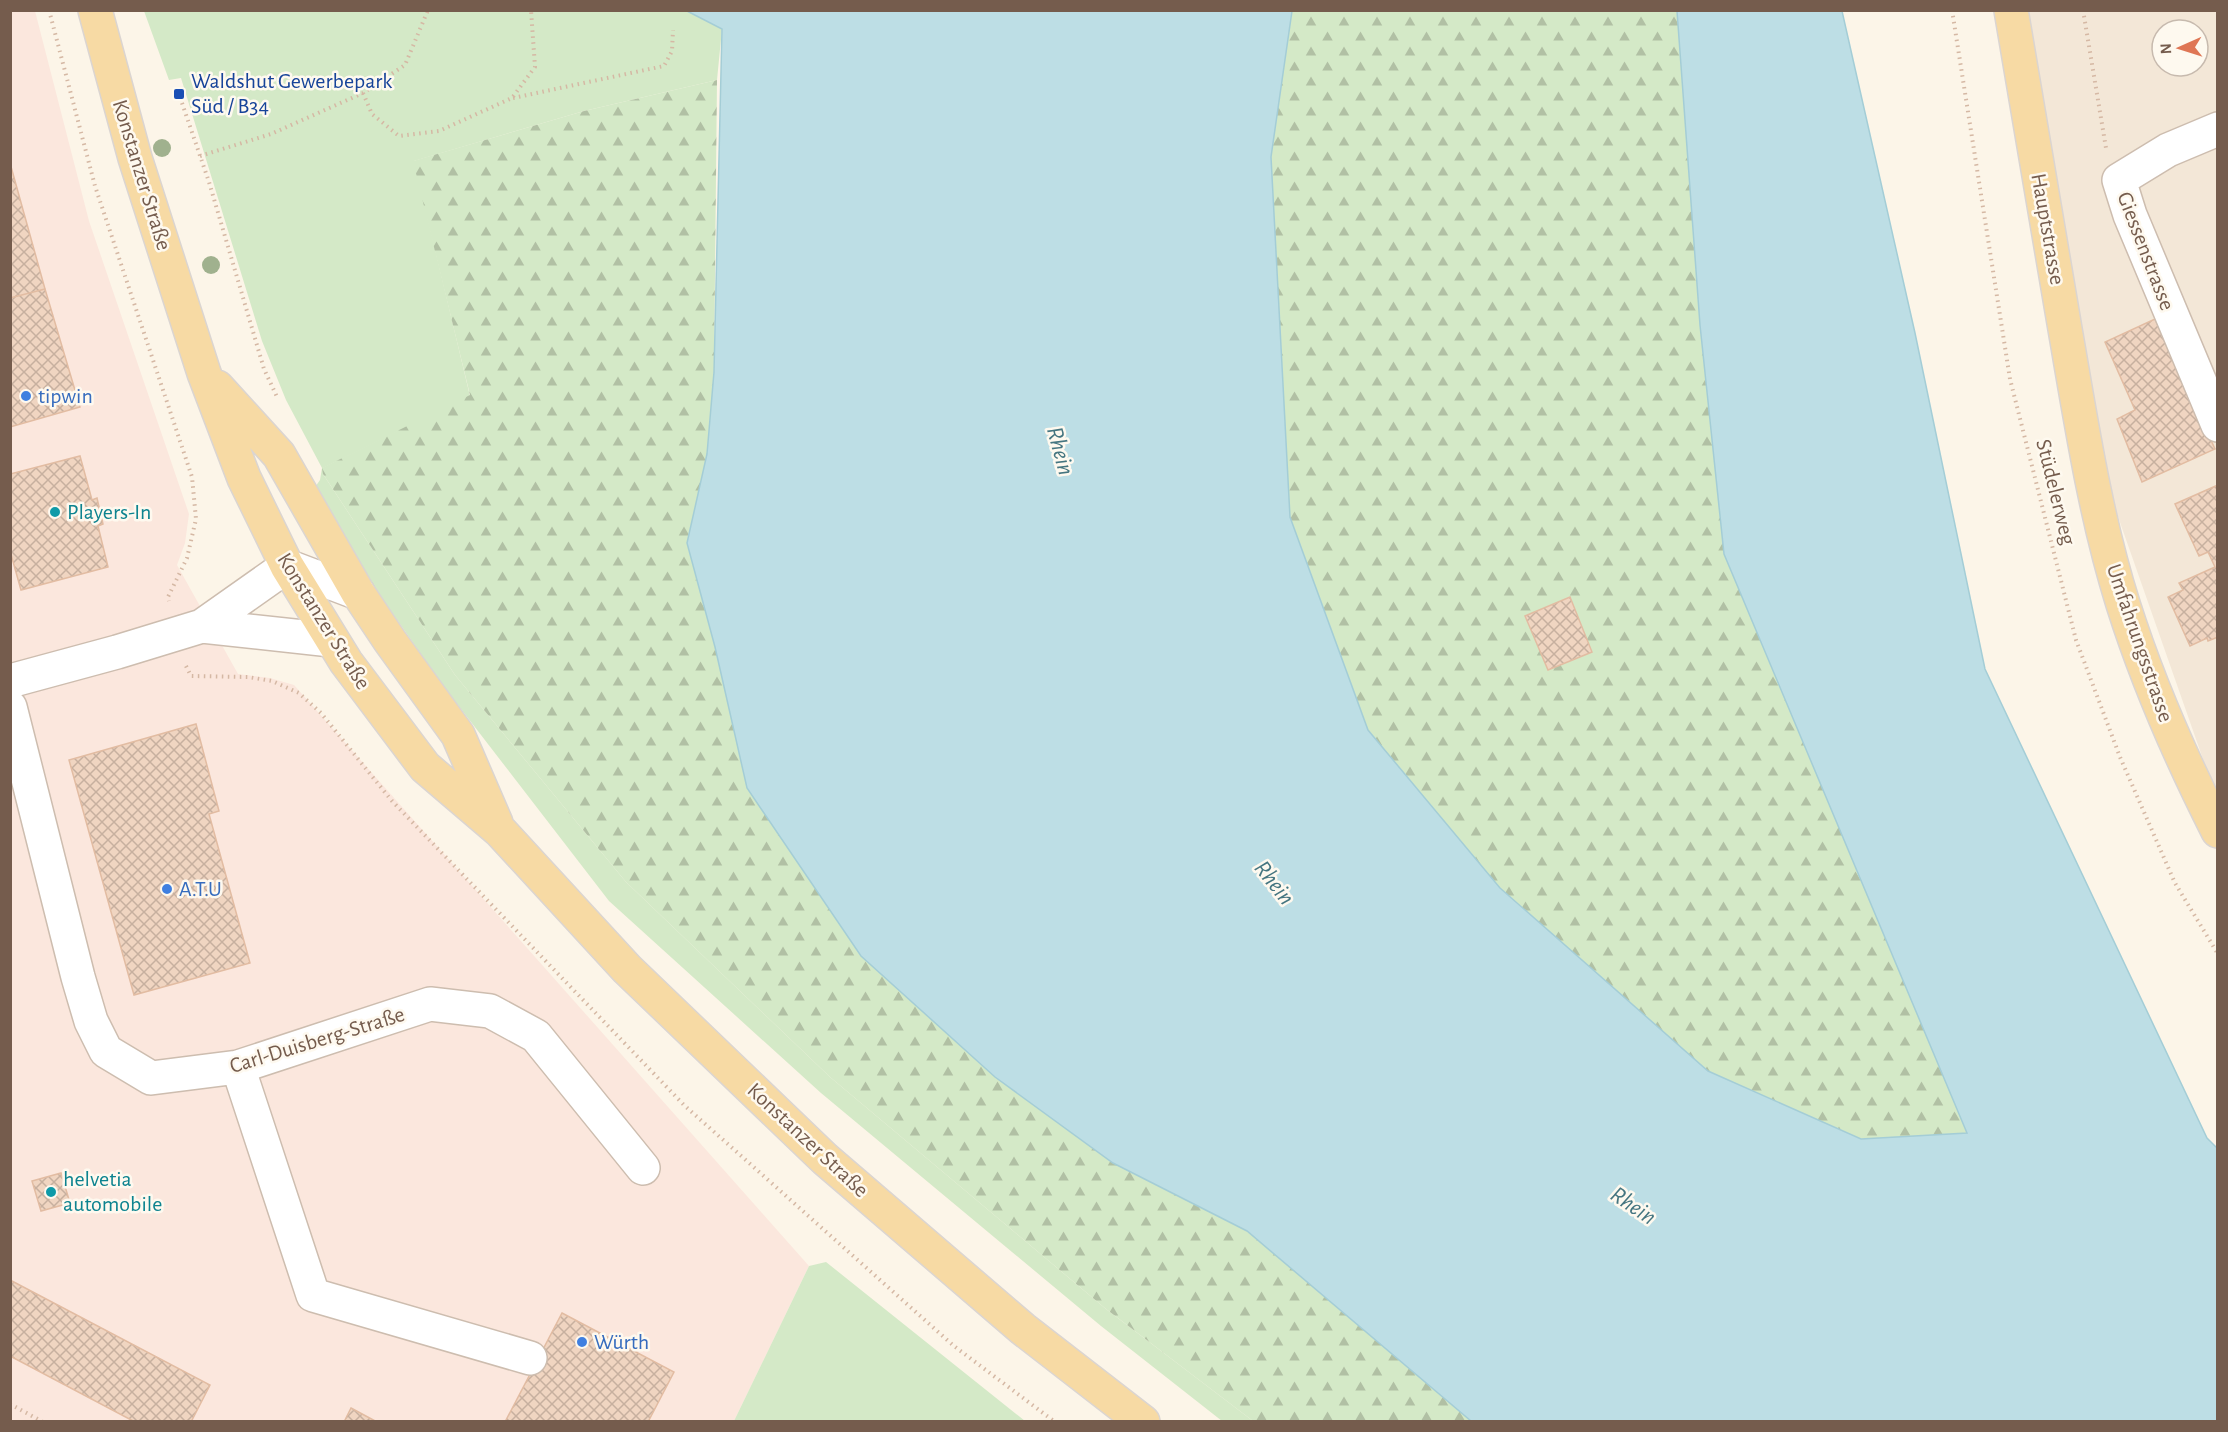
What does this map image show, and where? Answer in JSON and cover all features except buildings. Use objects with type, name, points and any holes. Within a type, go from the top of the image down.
[{"type":"main road","name":"Konstanzer Straße","points":[[95,10],[135,158],[204,373],[244,478],[287,566],[331,640],[425,766],[500,831],[627,969],[825,1159],[1023,1329],[1143,1422]]},
{"type":"main road","name":"Hauptstrasse","points":[[2011,10],[2085,447]]},
{"type":"main road","name":"Konstanzer Straße","points":[[204,373],[279,455],[358,593],[458,735],[500,831]]},
{"type":"main road","name":"Umfahrungsstrasse","points":[[2085,447],[2117,581],[2144,667],[2217,831]]},
{"type":"street","name":"Giessenstrasse","points":[[2217,129],[2168,150],[2119,180],[2130,215],[2217,425]]},
{"type":"street","points":[[10,681],[202,626],[287,566],[358,593]]},
{"type":"street","points":[[202,626],[331,640]]},
{"type":"street","name":"Carl-Duisberg-Straße","points":[[10,707],[78,977],[91,1021],[106,1052],[151,1078],[238,1067],[430,1004],[490,1011],[536,1036],[643,1168]]},
{"type":"street","points":[[238,1067],[313,1294],[530,1358]]},
{"type":"path","points":[[200,156],[271,134],[363,93],[405,65],[428,10]]},
{"type":"path","points":[[512,98],[535,67],[531,10]]},
{"type":"path","name":"Stüdelerweg","points":[[1952,10],[2010,379],[2076,640],[2120,757],[2175,883],[2217,954]]},
{"type":"path","points":[[2083,10],[2105,143],[2119,180]]},
{"type":"path","points":[[363,93],[372,114],[399,136],[439,131],[512,98],[664,66],[672,51],[673,30]]},
{"type":"path","points":[[182,103],[264,369],[283,409]]},
{"type":"path","points":[[10,1404],[43,1422]]},
{"type":"shaded area","points":[[10,11],[35,11],[89,221],[189,514],[185,543],[177,565],[238,674],[270,678],[294,685],[809,1266],[734,1421],[11,1421]]},
{"type":"shaded area","points":[[2027,11],[2217,11],[2217,799],[2075,394]]},
{"type":"green space","points":[[687,10],[722,29],[717,80],[584,111],[414,161],[470,396],[323,468],[323,474],[455,675],[626,882],[830,1077],[1106,1309],[1253,1421],[1222,1421],[1101,1326],[821,1093],[609,901],[444,687],[365,574],[313,490],[320,480],[322,468],[286,400],[262,341],[181,78],[169,80],[144,11]]},
{"type":"green space","points":[[1292,11],[1677,11],[1700,325],[1724,554],[1968,1133],[1861,1139],[1708,1071],[1500,888],[1368,730],[1290,517],[1271,157]]},
{"type":"green space","points":[[717,80],[714,372],[707,454],[687,543],[715,647],[861,956],[995,1077],[1113,1163],[1247,1231],[1471,1421],[1253,1421],[1106,1309],[830,1077],[626,882],[455,675],[323,474],[322,468],[470,395],[413,161],[584,111]]},
{"type":"green space","points":[[826,1262],[1025,1421],[734,1421],[809,1266]]},
{"type":"water","name":"Rhein","points":[[687,11],[1292,11],[1271,157],[1290,517],[1368,730],[1500,888],[1708,1071],[1861,1139],[1967,1133],[1724,554],[1700,325],[1677,11],[1842,11],[1915,333],[1985,669],[2207,1138],[2217,1148],[2217,1421],[1471,1421],[1247,1231],[1113,1163],[995,1077],[861,956],[747,788],[715,647],[687,543],[707,454],[714,372],[722,29]]},
{"type":"place","name":"Waldshut Gewerbepark Süd / B34","points":[[179,94]]},
{"type":"place","name":"tipwin","points":[[26,396]]},
{"type":"place","name":"Players-In","points":[[55,512]]},
{"type":"place","name":"A.T.U","points":[[167,889]]},
{"type":"place","name":"helvetia automobile","points":[[51,1192]]},
{"type":"place","name":"Würth","points":[[582,1342]]}]
